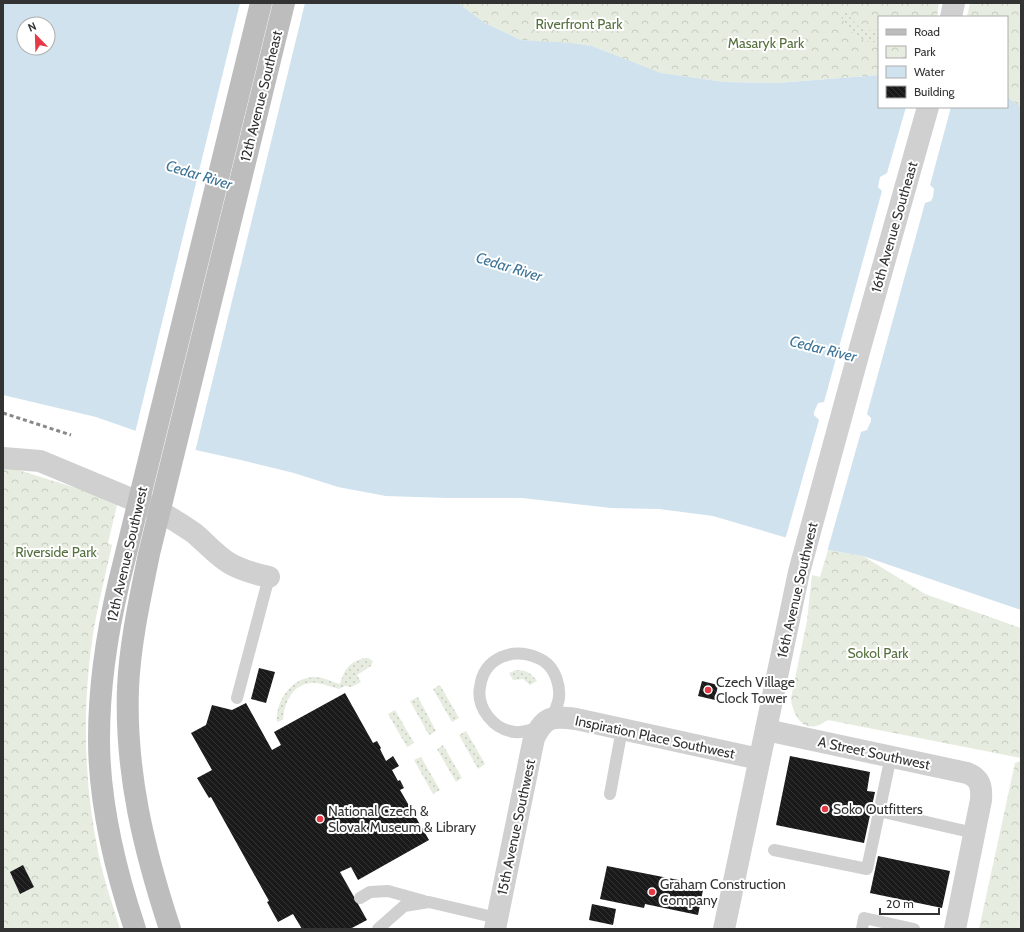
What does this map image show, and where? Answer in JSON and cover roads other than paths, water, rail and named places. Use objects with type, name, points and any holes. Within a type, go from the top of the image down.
[{"type":"main road","name":"12th Avenue Southeast","points":[[216,184],[261,3]]},
{"type":"main road","name":"12th Avenue Southeast","points":[[238,189],[284,3]]},
{"type":"main road","name":"12th Avenue Southwest","points":[[135,929],[120,883],[112,852],[102,777],[99,740],[100,708],[106,646],[127,549],[216,184]]},
{"type":"main road","name":"12th Avenue Southwest","points":[[170,929],[148,858],[138,814],[128,738],[128,688],[134,635],[149,554],[238,189]]},
{"type":"street","points":[[951,16],[954,3]]},
{"type":"street","name":"16th Avenue Southeast","points":[[860,348],[928,108]]},
{"type":"street","name":"16th Avenue Southwest","points":[[724,929],[798,572],[860,348]]},
{"type":"street","points":[[3,458],[40,462],[155,509],[171,517],[229,563],[249,572],[269,578]]},
{"type":"street","name":"Inspiration Place Southwest","points":[[545,722],[562,717],[576,719],[759,759]]},
{"type":"street","name":"15th Avenue Southwest","points":[[496,923],[534,738],[545,722]]},
{"type":"street","name":"A Street Southwest","points":[[766,730],[891,756],[975,776],[980,782],[982,790],[974,833]]},
{"type":"street","points":[[955,929],[974,833]]},
{"type":"lane","points":[[237,698],[269,578]]},
{"type":"lane","name":"Inspiration Place Southwest","points":[[515,653],[529,654],[541,659],[552,668],[558,681],[560,695],[557,707],[545,722],[528,731],[515,732],[503,729],[492,722],[484,712],[480,700],[480,687],[484,675],[491,664],[502,657],[515,653]]},
{"type":"lane","points":[[610,794],[622,729]]},
{"type":"lane","points":[[774,850],[867,869],[891,756]]},
{"type":"lane","points":[[879,811],[974,833]]},
{"type":"lane","points":[[360,898],[370,892],[388,891],[496,923]]},
{"type":"lane","points":[[378,929],[404,906],[429,902]]},
{"type":"lane","points":[[862,929],[864,918],[914,929]]},
{"type":"water","name":"Cedar River","points":[[3,3],[458,3],[485,23],[521,40],[592,46],[661,73],[725,82],[777,83],[878,75],[878,108],[1008,108],[1008,98],[1021,107],[1021,610],[863,556],[828,550],[713,516],[659,509],[611,508],[522,498],[386,496],[338,487],[294,473],[182,447],[96,417],[3,395]]},
{"type":"railway","points":[[3,413],[71,435]]},
{"type":"place","name":"Czech Village Clock Tower","points":[[708,690]]},
{"type":"place","name":"Soko Outfitters","points":[[825,809]]},
{"type":"place","name":"National Czech & Slovak Museum & Library","points":[[320,819]]},
{"type":"place","name":"Graham Construction Company","points":[[652,892]]},
{"type":"park label","name":"Riverfront Park","points":[[579,24]]},
{"type":"park label","name":"Masaryk Park","points":[[766,43]]},
{"type":"park label","name":"Riverside Park","points":[[56,552]]},
{"type":"park label","name":"Sokol Park","points":[[878,653]]}]
